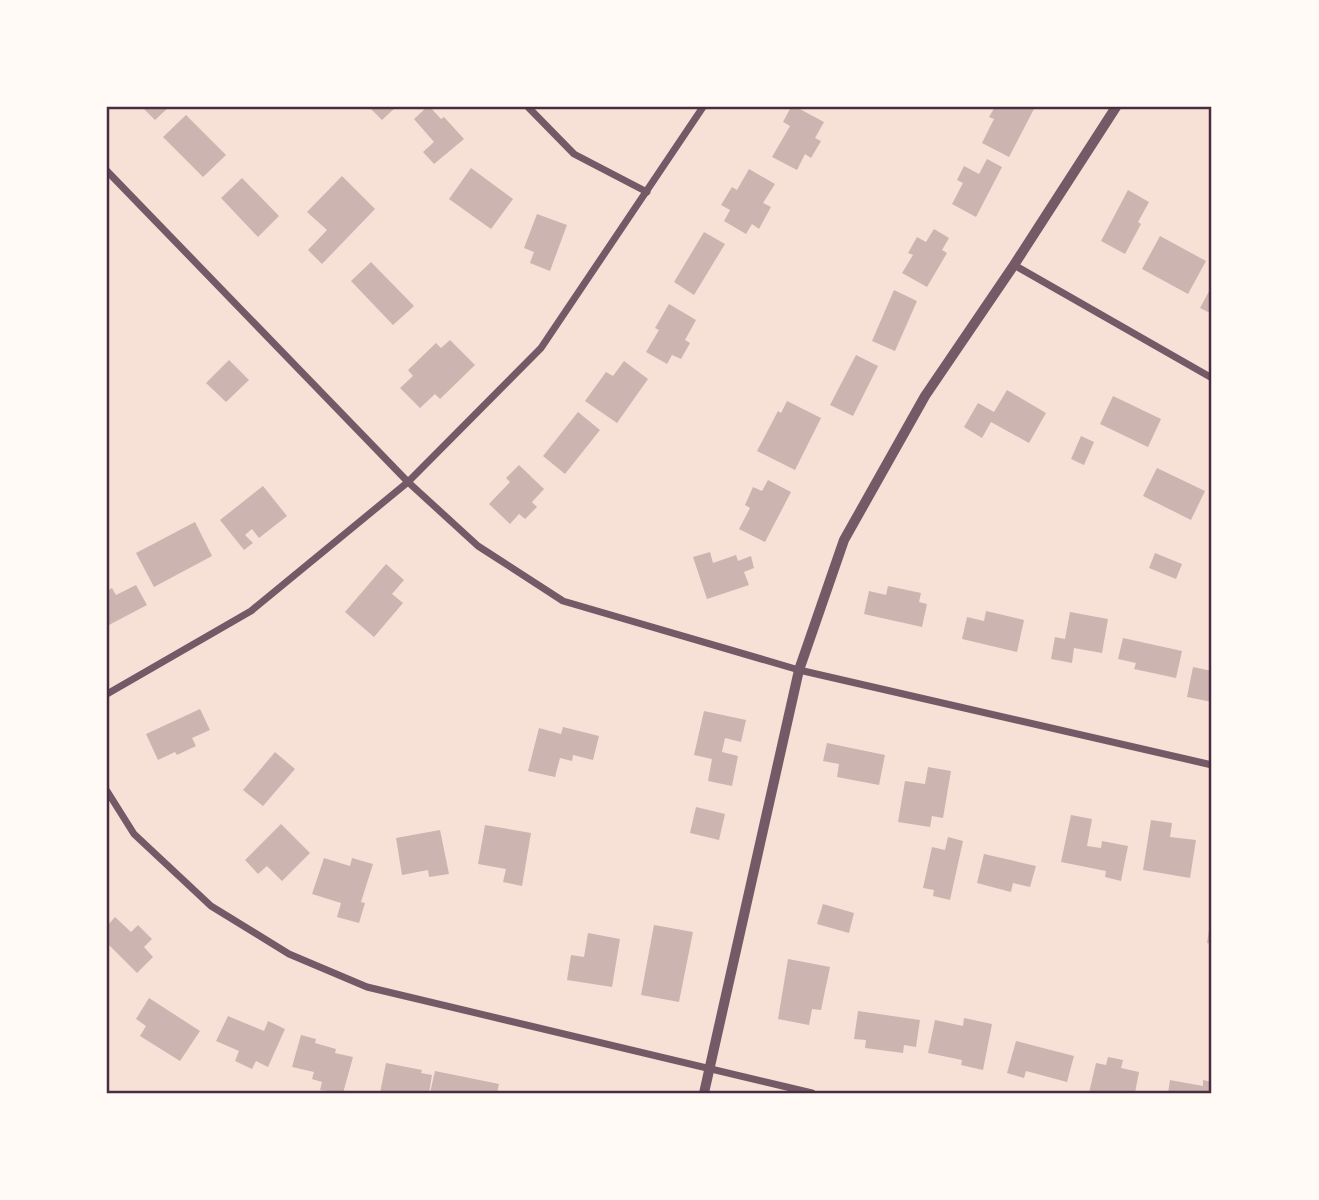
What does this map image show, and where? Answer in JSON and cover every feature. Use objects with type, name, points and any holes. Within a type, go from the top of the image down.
[{"type":"street","points":[[528,107],[574,154],[647,192]]},
{"type":"street","points":[[107,694],[251,611],[408,482],[541,348],[703,107]]},
{"type":"street","points":[[704,1093],[799,670],[844,541],[925,396],[1116,107]]},
{"type":"street","points":[[107,171],[408,482],[478,546],[563,601],[799,670],[1212,765]]},
{"type":"street","points":[[1014,265],[1212,379]]},
{"type":"street","points":[[107,791],[134,834],[211,906],[289,954],[367,987],[812,1093]]},
{"type":"building","points":[[142,107],[169,107],[155,120]]},
{"type":"building","points":[[369,107],[396,107],[382,120]]},
{"type":"building","points":[[427,107],[441,119],[444,117],[464,139],[434,164],[423,152],[434,142],[414,119]]},
{"type":"building","points":[[791,107],[824,122],[815,138],[821,141],[811,158],[805,154],[797,170],[772,157],[790,126],[783,122]]},
{"type":"building","points":[[995,107],[1035,107],[1009,157],[982,143],[994,119],[989,117]]},
{"type":"building","points":[[186,115],[226,155],[203,177],[163,137]]},
{"type":"building","points":[[987,159],[1002,167],[976,217],[952,204],[963,183],[957,180],[964,166],[979,174]]},
{"type":"building","points":[[471,168],[513,199],[491,229],[449,199]]},
{"type":"building","points":[[749,169],[775,184],[763,203],[771,207],[759,229],[752,224],[746,234],[724,221],[730,210],[721,205],[732,187],[737,190]]},
{"type":"building","points":[[342,176],[375,209],[322,264],[308,250],[327,230],[307,212]]},
{"type":"building","points":[[242,178],[279,216],[258,237],[221,198]]},
{"type":"building","points":[[1128,190],[1149,202],[1125,254],[1101,241]]},
{"type":"building","points":[[537,214],[567,225],[550,271],[530,263],[534,252],[524,248]]},
{"type":"building","points":[[934,229],[949,238],[942,250],[947,253],[927,287],[902,273],[913,255],[908,253],[917,237],[926,242]]},
{"type":"building","points":[[704,232],[725,244],[694,295],[674,282]]},
{"type":"building","points":[[1160,236],[1206,261],[1188,294],[1142,269]]},
{"type":"building","points":[[371,262],[414,306],[393,325],[351,281]]},
{"type":"building","points":[[1212,286],[1212,314],[1200,308]]},
{"type":"building","points":[[894,290],[917,301],[895,351],[872,341]]},
{"type":"building","points":[[669,304],[696,320],[685,340],[690,343],[681,359],[672,355],[667,364],[646,352],[659,330],[655,328]]},
{"type":"building","points":[[450,340],[475,365],[440,399],[435,394],[420,408],[400,388],[413,376],[408,370],[436,343],[441,348]]},
{"type":"building","points":[[856,355],[878,366],[853,416],[830,405]]},
{"type":"building","points":[[229,360],[249,380],[226,402],[206,383]]},
{"type":"building","points":[[624,361],[648,379],[617,423],[585,401],[606,372],[613,376]]},
{"type":"building","points":[[1007,390],[1046,413],[1029,443],[991,422],[982,438],[964,427],[978,403],[994,412]]},
{"type":"building","points":[[1113,396],[1161,419],[1148,447],[1100,424]]},
{"type":"building","points":[[787,401],[821,418],[795,470],[757,451],[778,411],[781,413]]},
{"type":"building","points":[[578,412],[600,430],[565,474],[543,456]]},
{"type":"building","points":[[1081,436],[1094,442],[1084,465],[1071,459]]},
{"type":"building","points":[[519,465],[544,489],[532,502],[537,507],[525,519],[519,514],[510,524],[489,504],[510,482],[506,478]]},
{"type":"building","points":[[1157,468],[1205,491],[1191,520],[1143,496]]},
{"type":"building","points":[[768,480],[791,492],[765,542],[739,529],[750,508],[745,505],[753,487],[762,491]]},
{"type":"building","points":[[263,486],[287,516],[259,538],[252,529],[245,535],[253,543],[244,550],[220,520]]},
{"type":"building","points":[[195,522],[212,556],[154,587],[136,553]]},
{"type":"building","points":[[710,552],[713,563],[736,555],[738,561],[751,556],[754,568],[744,572],[749,585],[707,599],[693,557]]},
{"type":"building","points":[[1155,553],[1182,564],[1176,579],[1149,568]]},
{"type":"building","points":[[386,564],[404,580],[392,594],[403,603],[374,637],[345,612]]},
{"type":"building","points":[[136,585],[147,605],[107,626],[107,591],[112,588],[116,595]]},
{"type":"building","points":[[888,586],[921,593],[919,602],[927,604],[922,627],[864,614],[869,591],[886,595]]},
{"type":"building","points":[[986,611],[1024,620],[1017,652],[962,639],[967,617],[984,621]]},
{"type":"building","points":[[1070,612],[1108,619],[1102,653],[1074,648],[1072,663],[1051,659],[1055,637],[1065,639]]},
{"type":"building","points":[[1123,638],[1182,651],[1176,678],[1134,669],[1136,663],[1118,659]]},
{"type":"building","points":[[1193,667],[1212,671],[1212,702],[1187,697]]},
{"type":"building","points":[[200,709],[210,730],[192,738],[196,746],[158,760],[146,734]]},
{"type":"building","points":[[704,711],[746,720],[741,742],[725,738],[722,752],[738,756],[732,786],[708,781],[712,759],[694,755]]},
{"type":"building","points":[[563,727],[599,736],[593,760],[573,755],[572,761],[560,758],[555,777],[528,771],[539,728],[561,734]]},
{"type":"building","points":[[827,743],[885,755],[879,785],[837,777],[839,764],[823,761]]},
{"type":"building","points":[[275,752],[295,769],[263,806],[243,790]]},
{"type":"building","points":[[928,767],[951,771],[943,818],[932,816],[930,827],[898,822],[905,781],[925,784]]},
{"type":"building","points":[[696,807],[725,814],[719,840],[690,833]]},
{"type":"building","points":[[1071,815],[1092,819],[1087,846],[1101,848],[1102,841],[1128,846],[1121,881],[1105,877],[1106,871],[1061,862]]},
{"type":"building","points":[[1151,820],[1172,823],[1170,837],[1196,840],[1190,878],[1143,870]]},
{"type":"building","points":[[281,824],[310,853],[282,881],[267,866],[258,874],[245,860]]},
{"type":"building","points":[[485,825],[531,833],[522,886],[503,882],[506,869],[478,864]]},
{"type":"building","points":[[440,830],[449,874],[429,877],[428,870],[402,875],[396,838]]},
{"type":"building","points":[[948,837],[963,841],[950,900],[933,896],[934,890],[923,888],[932,847],[945,850]]},
{"type":"building","points":[[984,854],[1036,866],[1030,887],[1013,883],[1011,892],[977,883]]},
{"type":"building","points":[[324,858],[350,866],[352,858],[373,864],[361,902],[365,903],[359,923],[337,917],[341,903],[312,894]]},
{"type":"building","points":[[823,904],[854,913],[849,933],[817,924]]},
{"type":"building","points":[[115,917],[131,932],[138,925],[152,939],[144,947],[153,957],[137,973],[107,943],[107,926]]},
{"type":"building","points":[[1210,924],[1212,925],[1212,944],[1207,943]]},
{"type":"building","points":[[654,925],[693,932],[679,1002],[641,995]]},
{"type":"building","points":[[588,933],[620,939],[612,987],[567,980],[571,955],[584,957]]},
{"type":"building","points":[[788,959],[830,967],[821,1010],[812,1009],[809,1025],[778,1019]]},
{"type":"building","points":[[149,998],[200,1031],[180,1061],[140,1036],[146,1026],[136,1019]]},
{"type":"building","points":[[858,1011],[920,1020],[916,1047],[904,1045],[903,1053],[865,1048],[866,1040],[854,1039]]},
{"type":"building","points":[[228,1016],[264,1031],[268,1021],[285,1029],[268,1067],[256,1061],[252,1069],[235,1061],[239,1051],[216,1041]]},
{"type":"building","points":[[964,1018],[992,1024],[983,1070],[961,1065],[962,1060],[928,1053],[935,1020],[963,1026]]},
{"type":"building","points":[[301,1035],[316,1039],[315,1043],[336,1049],[335,1053],[353,1057],[343,1093],[320,1090],[322,1082],[312,1079],[314,1072],[292,1067]]},
{"type":"building","points":[[1016,1041],[1074,1056],[1067,1082],[1026,1071],[1024,1078],[1007,1073]]},
{"type":"building","points":[[1108,1057],[1123,1060],[1121,1068],[1139,1072],[1135,1093],[1089,1093],[1096,1063],[1106,1065]]},
{"type":"building","points":[[386,1063],[422,1070],[421,1073],[432,1075],[429,1093],[380,1093]]},
{"type":"building","points":[[435,1071],[499,1084],[497,1093],[430,1093]]},
{"type":"building","points":[[1170,1080],[1203,1086],[1203,1080],[1212,1082],[1212,1093],[1168,1093]]}]
